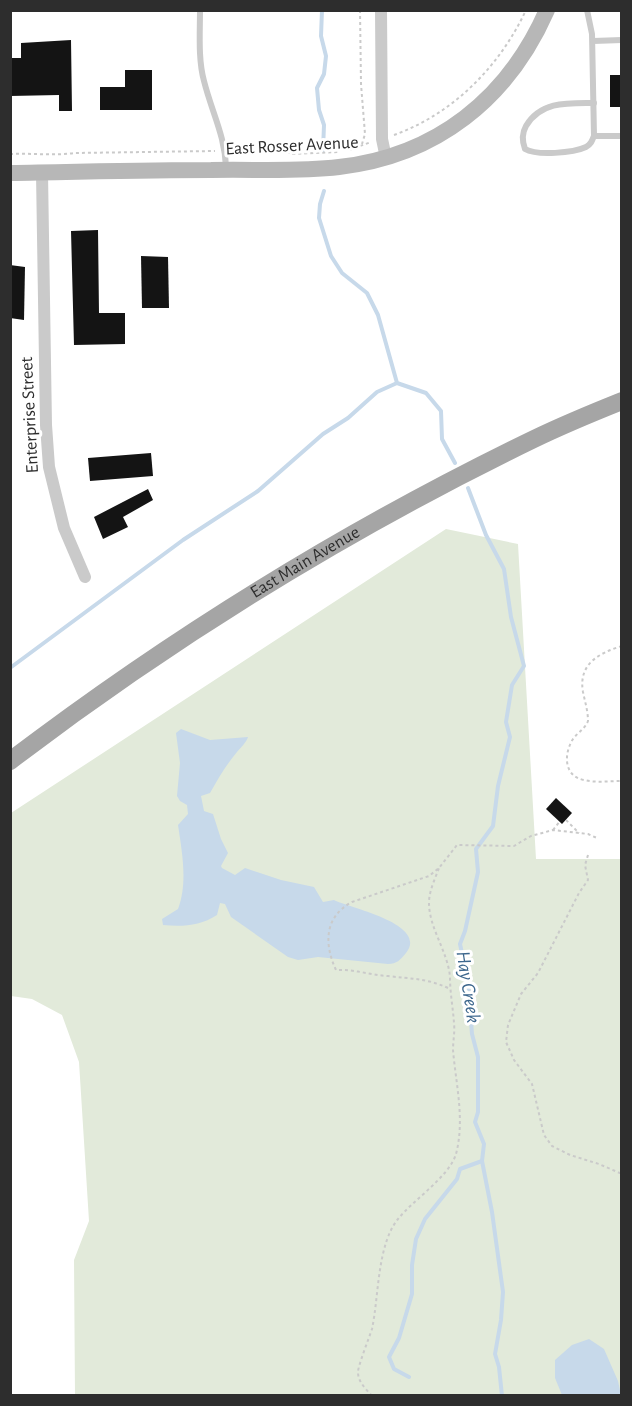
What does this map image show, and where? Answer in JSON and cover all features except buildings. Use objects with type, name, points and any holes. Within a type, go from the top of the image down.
[{"type":"main road","name":"East Main Avenue","points":[[10,761],[143,665],[337,543],[526,443],[621,401]]},
{"type":"street","points":[[381,10],[382,139],[386,158]]},
{"type":"street","name":"East Rosser Avenue","points":[[10,174],[317,168],[339,167],[386,158],[420,146],[436,137],[466,117],[486,99],[520,60],[547,10]]},
{"type":"street","name":"Enterprise Street","points":[[42,173],[46,424],[49,467],[52,488],[64,528],[85,577]]},
{"type":"lane","points":[[200,10],[203,80],[217,119],[225,151],[226,170]]},
{"type":"lane","points":[[587,10],[593,40],[594,103],[594,136],[588,146],[558,152],[530,152],[525,149],[524,131],[527,125],[547,106],[594,103]]},
{"type":"lane","points":[[593,40],[621,40]]},
{"type":"lane","points":[[594,136],[621,136]]},
{"type":"path","points":[[10,154],[50,153],[62,156],[75,153],[281,150],[292,154],[342,152],[356,148],[362,144],[364,134],[360,10]]},
{"type":"path","points":[[402,132],[441,110],[486,72],[508,45],[526,10]]},
{"type":"path","points":[[621,646],[599,654],[587,669],[582,684],[588,721],[573,739],[566,758],[569,770],[577,778],[621,782]]},
{"type":"path","points":[[566,820],[579,832]]},
{"type":"path","points":[[553,830],[560,821]]},
{"type":"path","points":[[449,988],[421,978],[390,977],[347,969],[336,970],[327,944],[329,928],[339,912],[352,902],[429,876],[439,868],[457,845],[514,846],[531,836],[553,830],[579,832],[597,838]]},
{"type":"path","points":[[588,855],[585,865],[588,880],[538,973],[521,994],[508,1025],[506,1042],[514,1060],[532,1084],[544,1135],[552,1146],[621,1174]]},
{"type":"path","points":[[372,1395],[362,1384],[358,1372],[372,1328],[388,1237],[398,1220],[439,1179],[454,1158],[460,1138],[450,977],[429,904],[439,868]]},
{"type":"green space","points":[[446,529],[518,544],[536,859],[621,859],[621,1395],[75,1395],[74,1260],[89,1221],[79,1062],[62,1015],[32,999],[11,996],[11,813]]},
{"type":"water","points":[[181,729],[210,740],[248,737],[210,793],[201,796],[204,811],[213,814],[228,853],[222,868],[235,875],[245,868],[281,880],[314,887],[323,902],[334,900],[385,919],[407,934],[410,943],[400,960],[388,964],[318,957],[298,960],[288,957],[231,917],[225,904],[220,903],[217,915],[197,924],[163,925],[162,919],[178,909],[183,889],[178,825],[188,814],[187,805],[177,796],[180,763],[176,733]]},
{"type":"water","points":[[589,1339],[604,1349],[618,1381],[621,1395],[562,1395],[555,1378],[555,1360],[572,1345]]},
{"type":"waterway","name":"Hay Creek","points":[[322,10],[321,36],[326,56],[324,74],[317,88],[319,110],[324,125],[323,150]]},
{"type":"waterway","name":"Hay Creek","points":[[324,191],[319,218],[331,256],[342,273],[367,293],[378,315],[397,383],[426,393],[441,411],[442,439],[455,463]]},
{"type":"waterway","points":[[10,668],[183,540],[258,491],[323,434],[348,418],[377,392],[397,383]]},
{"type":"waterway","name":"Hay Creek","points":[[468,488],[486,535],[504,569],[511,617],[524,666],[512,685],[506,722],[510,737],[498,786],[493,826],[476,849],[478,872],[460,944],[468,982],[472,1034],[478,1057],[478,1112],[475,1122],[484,1144],[482,1161],[492,1212],[503,1292],[495,1354],[499,1367],[502,1396]]},
{"type":"waterway","points":[[409,1377],[394,1369],[389,1357],[399,1338],[412,1294],[412,1265],[416,1239],[425,1219],[457,1179],[460,1169],[482,1161]]}]
